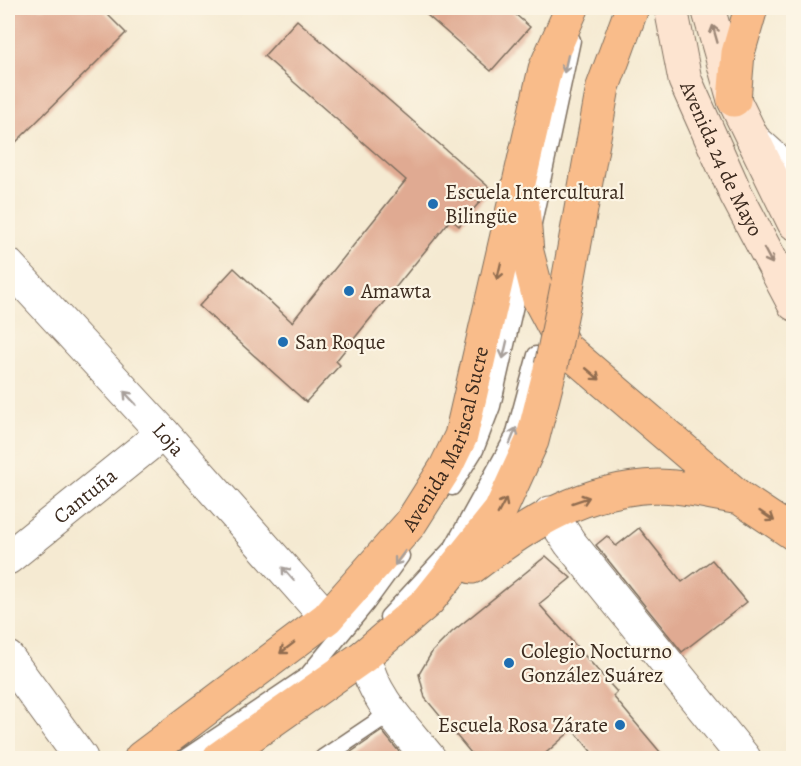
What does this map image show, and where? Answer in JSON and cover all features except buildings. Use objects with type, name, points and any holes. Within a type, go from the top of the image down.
[{"type":"main road","points":[[545,69],[554,8]]},
{"type":"main road","name":"Avenida Mariscal Sucre","points":[[141,759],[327,618],[410,524],[446,467],[461,436],[545,69],[572,8]]},
{"type":"main road","name":"Avenida 24 de Mayo","points":[[671,8],[685,80],[736,194],[794,304]]},
{"type":"main road","name":"Avenida 24 de Mayo","points":[[708,8],[734,100],[794,223]]},
{"type":"main road","name":"Avenida 24 de Mayo","points":[[734,100],[738,53],[751,8]]},
{"type":"main road","points":[[428,601],[500,511],[532,441],[544,361],[603,87],[630,11]]},
{"type":"main road","points":[[521,173],[527,252],[539,298],[565,348],[740,498],[794,534]]},
{"type":"main road","points":[[219,759],[364,656],[428,601],[509,538],[550,513],[598,495],[660,486],[740,498]]},
{"type":"street","name":"Avenida 24 de Mayo","points":[[752,137],[794,176]]},
{"type":"street","name":"Loja","points":[[8,265],[163,433],[327,618]]},
{"type":"street","name":"Cantuña","points":[[8,558],[163,433]]},
{"type":"street","points":[[550,513],[570,543],[744,759]]},
{"type":"street","points":[[364,656],[368,674],[390,713],[429,759]]},
{"type":"street","points":[[8,657],[81,759]]},
{"type":"lane","points":[[185,759],[307,676],[366,604],[450,489],[475,450],[492,406],[580,8]]},
{"type":"lane","points":[[364,656],[379,626],[453,547],[514,435],[544,361]]},
{"type":"lane","points":[[323,759],[390,713]]},
{"type":"place","name":"Escuela Intercultural Bilingüe","points":[[433,204]]},
{"type":"place","name":"Amawta","points":[[349,291]]},
{"type":"place","name":"San Roque","points":[[283,342]]},
{"type":"place","name":"Colegio Nocturno González Suárez","points":[[509,663]]},
{"type":"place","name":"Escuela Rosa Zárate","points":[[620,725]]}]
